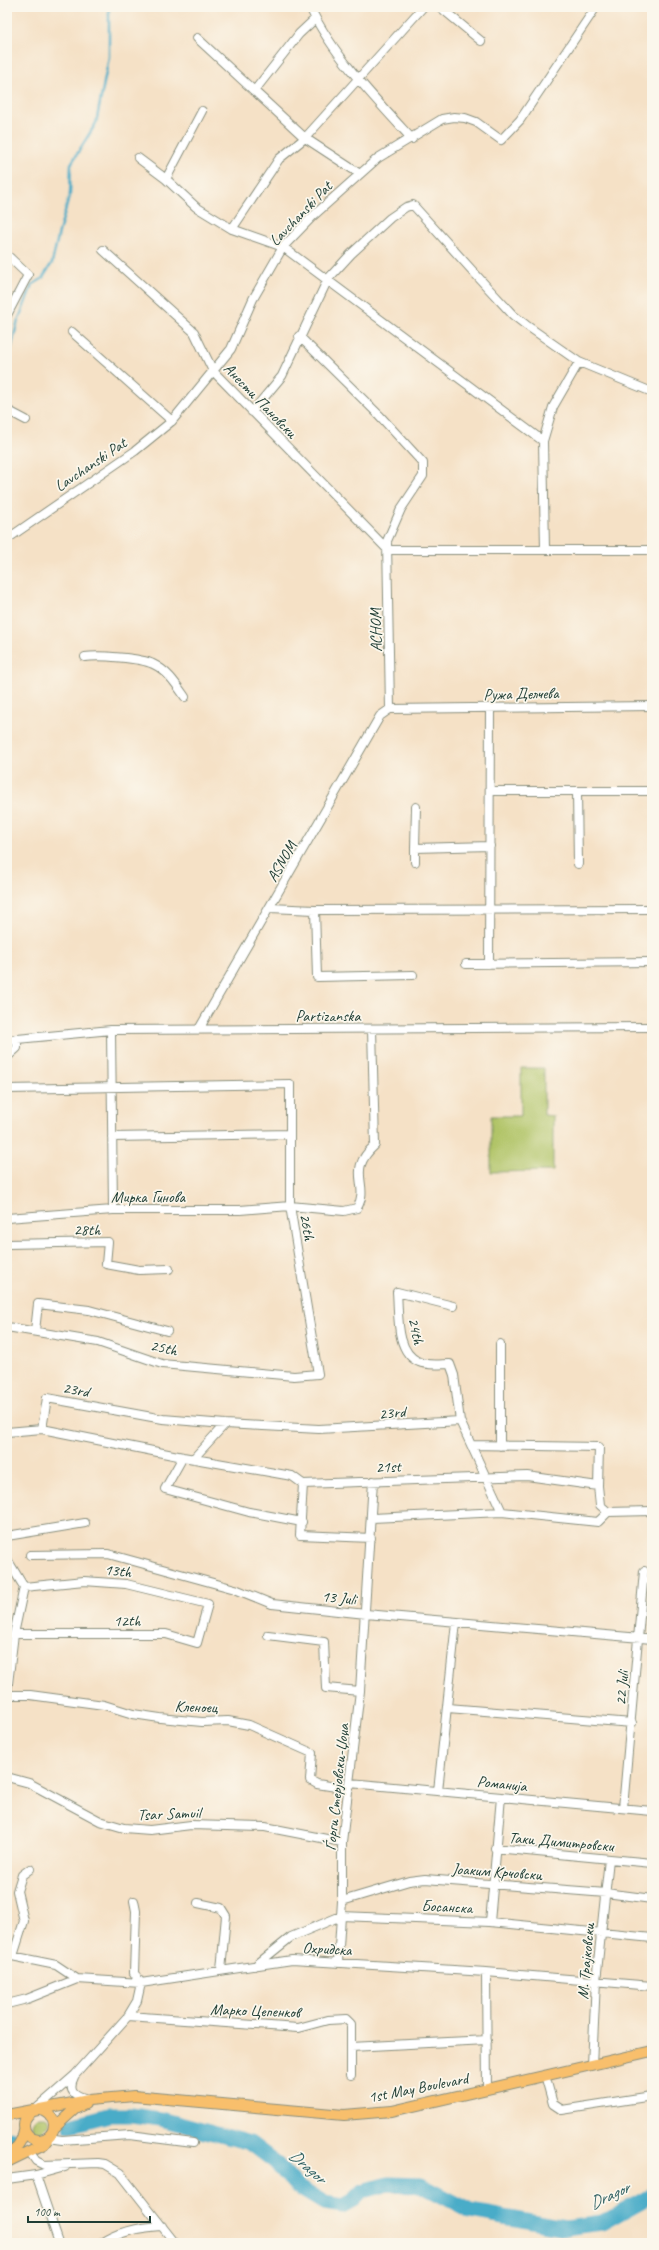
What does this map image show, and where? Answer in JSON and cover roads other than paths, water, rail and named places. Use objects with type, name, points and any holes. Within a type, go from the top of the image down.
[{"type":"main road","name":"1st May Boulevard","points":[[7,2115],[114,2097],[173,2098],[344,2115],[392,2111],[652,2051]]},
{"type":"main road","name":"1st May Boulevard","points":[[46,2141],[55,2127],[75,2108],[88,2103],[114,2097]]},
{"type":"main road","points":[[7,2155],[19,2145],[23,2139],[24,2120],[31,2112],[38,2110],[49,2113],[53,2117],[55,2127]]},
{"type":"main road","points":[[24,2130],[34,2140],[46,2141]]},
{"type":"main road","points":[[7,2162],[46,2141]]},
{"type":"street","points":[[310,7],[315,19],[358,78],[412,139]]},
{"type":"street","points":[[232,229],[280,159],[305,138],[423,7]]},
{"type":"street","points":[[440,7],[481,41]]},
{"type":"street","name":"Lavchanski Pat","points":[[7,539],[135,451],[172,421],[231,349],[253,299],[283,246],[312,216],[378,158],[412,139],[442,119],[454,117],[465,118],[476,122],[501,140],[520,120],[596,7]]},
{"type":"street","points":[[255,90],[299,34],[315,19]]},
{"type":"street","points":[[197,38],[255,90],[305,138],[360,174]]},
{"type":"street","points":[[166,179],[202,111]]},
{"type":"street","points":[[138,158],[166,179],[196,207],[232,229],[283,246],[543,441]]},
{"type":"street","points":[[252,412],[282,376],[299,336],[328,279],[351,254],[390,218],[406,207],[413,205],[514,315],[579,362],[652,392]]},
{"type":"street","name":"Анести Пановски","points":[[103,250],[194,332],[213,371],[388,550]]},
{"type":"street","points":[[7,255],[28,275],[7,315]]},
{"type":"street","points":[[72,332],[172,421]]},
{"type":"street","name":"АСНОМ","points":[[299,336],[379,415],[423,462],[423,476],[401,509],[387,541],[390,709]]},
{"type":"street","points":[[545,549],[543,441],[553,407],[579,362]]},
{"type":"street","points":[[7,410],[26,420]]},
{"type":"street","points":[[388,550],[652,550]]},
{"type":"street","points":[[85,657],[95,656],[152,664],[172,678],[185,697]]},
{"type":"street","name":"Ружа Делчева","points":[[390,709],[652,706]]},
{"type":"street","points":[[489,964],[490,708]]},
{"type":"street","name":"ASNOM","points":[[199,1029],[380,716],[390,709]]},
{"type":"street","points":[[490,791],[652,792]]},
{"type":"street","points":[[577,791],[578,864]]},
{"type":"street","points":[[414,862],[416,807]]},
{"type":"street","points":[[415,848],[490,846]]},
{"type":"street","points":[[270,908],[315,910],[652,909]]},
{"type":"street","points":[[315,910],[317,977],[413,975]]},
{"type":"street","points":[[466,964],[652,962]]},
{"type":"street","name":"Partizanska","points":[[7,1040],[110,1030],[651,1027]]},
{"type":"street","name":"Мирка Гинова","points":[[7,1218],[113,1210],[240,1210],[290,1206],[351,1210],[357,1208],[361,1202],[360,1165],[368,1152],[375,1145],[372,1029]]},
{"type":"street","points":[[110,1030],[113,1210]]},
{"type":"street","points":[[7,1057],[17,1048],[17,1039]]},
{"type":"street","name":"26th","points":[[111,1087],[290,1084],[290,1206],[318,1374]]},
{"type":"street","points":[[7,1089],[111,1087]]},
{"type":"street","points":[[112,1137],[290,1134]]},
{"type":"street","name":"28th","points":[[7,1244],[108,1242],[106,1264],[139,1270],[168,1269]]},
{"type":"street","name":"24th","points":[[453,1306],[430,1302],[397,1292],[402,1340],[408,1355],[420,1363],[450,1364],[454,1375],[460,1421]]},
{"type":"street","points":[[35,1331],[38,1304],[89,1310],[167,1331]]},
{"type":"street","name":"25th","points":[[7,1327],[98,1342],[162,1364],[294,1376],[318,1374]]},
{"type":"street","points":[[500,1344],[500,1446]]},
{"type":"street","name":"23rd","points":[[42,1429],[47,1398],[163,1418],[225,1424],[319,1429],[460,1421]]},
{"type":"street","points":[[460,1421],[473,1445],[485,1477],[502,1512]]},
{"type":"street","points":[[193,1459],[225,1424]]},
{"type":"street","points":[[7,1432],[42,1429],[193,1459],[292,1476],[303,1484],[302,1522],[300,1535],[371,1538]]},
{"type":"street","points":[[473,1445],[599,1447],[598,1486],[600,1505],[608,1512],[652,1511]]},
{"type":"street","points":[[184,1457],[165,1489],[249,1512],[302,1522]]},
{"type":"street","name":"21st","points":[[303,1484],[527,1476],[598,1486]]},
{"type":"street","name":"Ѓорги Стерјовски-Џоџа","points":[[338,1962],[342,1901],[342,1842],[360,1691],[371,1538],[373,1481]]},
{"type":"street","points":[[372,1518],[502,1512],[598,1522],[608,1512]]},
{"type":"street","points":[[7,1536],[85,1523]]},
{"type":"street","name":"13 Juli","points":[[30,1555],[108,1554],[235,1589],[272,1604],[366,1614],[652,1639]]},
{"type":"street","points":[[7,1559],[24,1587],[14,1634],[7,1692]]},
{"type":"street","name":"22 Juli","points":[[623,1808],[640,1638],[644,1571]]},
{"type":"street","name":"13th","points":[[24,1587],[84,1581],[126,1584],[208,1604]]},
{"type":"street","name":"12th","points":[[14,1634],[166,1634],[197,1643],[208,1604]]},
{"type":"street","points":[[438,1791],[456,1622]]},
{"type":"street","points":[[268,1635],[324,1642],[326,1688],[360,1691]]},
{"type":"street","name":"Кленоец","points":[[7,1695],[30,1694],[104,1705],[133,1714],[160,1718],[202,1722],[228,1721],[249,1725],[312,1753],[310,1780],[317,1784],[349,1786]]},
{"type":"street","points":[[448,1708],[632,1723]]},
{"type":"street","name":"Tsar Samuil","points":[[7,1777],[30,1783],[100,1821],[124,1828],[150,1830],[191,1825],[265,1827],[342,1842]]},
{"type":"street","name":"Романија","points":[[349,1786],[438,1791],[652,1811]]},
{"type":"street","name":"Таки Димитровски","points":[[501,1798],[495,1848],[652,1863]]},
{"type":"street","points":[[490,1922],[495,1848]]},
{"type":"street","name":"М. Трајковски","points":[[592,2065],[596,1981],[609,1859]]},
{"type":"street","points":[[30,1869],[22,1875],[17,1891],[24,1921],[10,1956],[56,1965],[77,1979]]},
{"type":"street","name":"Јоаким Крчовски","points":[[342,1901],[409,1881],[425,1879],[652,1898]]},
{"type":"street","points":[[38,2110],[75,2075],[128,2016],[137,2001],[140,1983],[134,1973],[136,1911],[134,1901]]},
{"type":"street","points":[[198,1903],[221,1908],[226,1916],[221,1970]]},
{"type":"street","name":"Босанска","points":[[254,1966],[291,1937],[341,1916],[490,1922],[652,1938]]},
{"type":"street","name":"Охридска","points":[[77,1979],[140,1983],[292,1960],[486,1972],[652,1986]]},
{"type":"street","points":[[486,1972],[487,2089]]},
{"type":"street","points":[[7,2004],[27,1999],[77,1979]]},
{"type":"street","name":"Марко Цепенков","points":[[128,2016],[298,2028],[328,2020],[346,2019],[351,2024],[351,2075]]},
{"type":"street","points":[[351,2047],[487,2040]]},
{"type":"street","points":[[75,2075],[71,2087],[72,2092],[76,2096],[89,2100]]},
{"type":"street","points":[[545,2075],[553,2104],[562,2110],[652,2096]]},
{"type":"street","points":[[55,2127],[62,2135],[73,2139]]},
{"type":"street","points":[[46,2141],[130,2135],[193,2143]]},
{"type":"street","points":[[29,2151],[36,2161],[44,2166],[75,2163],[105,2164],[120,2172],[175,2243]]},
{"type":"street","points":[[7,2179],[36,2175],[75,2163]]},
{"type":"street","points":[[36,2175],[59,2243]]},
{"type":"street","points":[[102,2243],[113,2236],[145,2227],[162,2226]]},
{"type":"waterway","points":[[7,366],[17,324],[32,285],[42,279],[52,263],[70,194],[71,164],[96,123],[109,57],[109,7]]},
{"type":"waterway","name":"Dragor","points":[[71,2125],[109,2115],[131,2115],[161,2119],[250,2143],[275,2162],[296,2186],[324,2203],[343,2206],[354,2200],[363,2191],[388,2184],[421,2185],[471,2211],[565,2228],[602,2223],[652,2195]]}]
